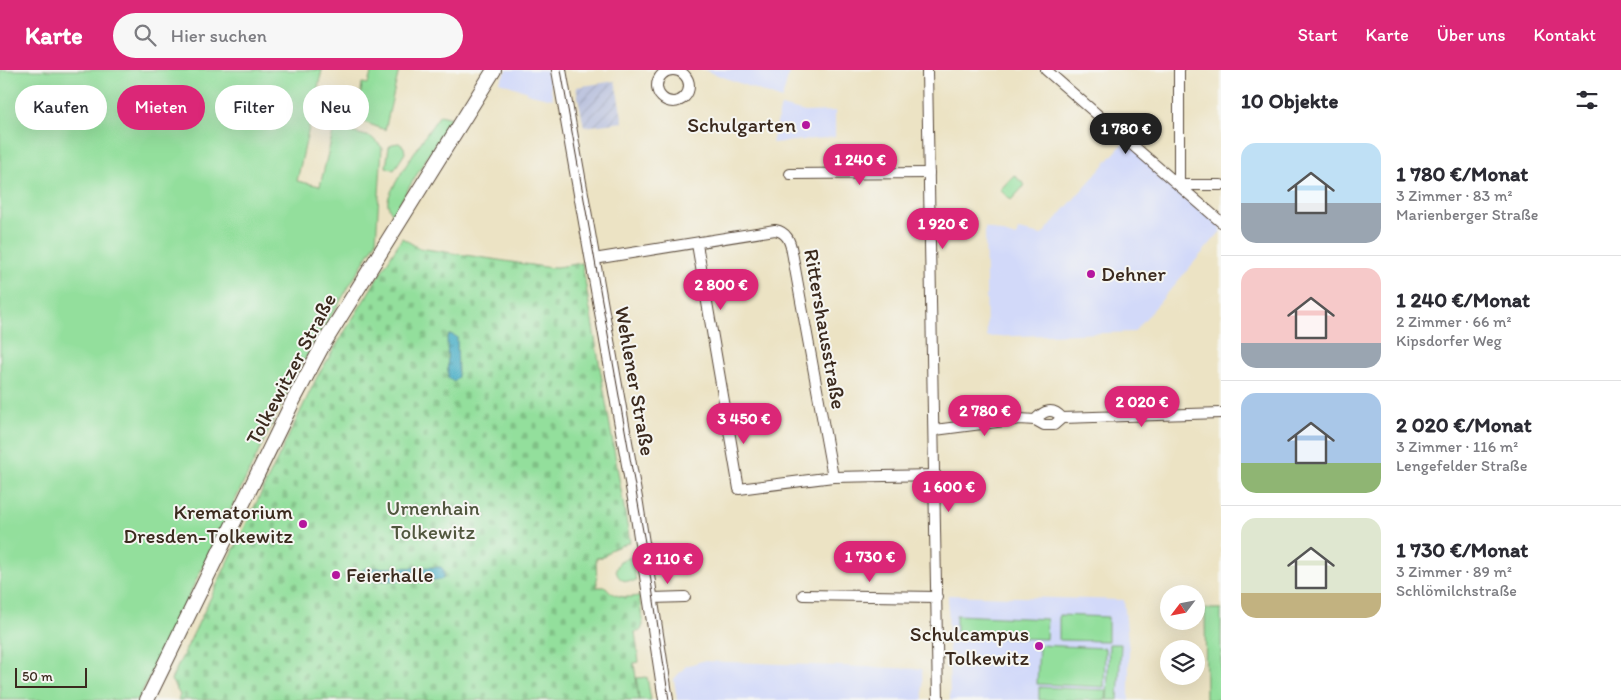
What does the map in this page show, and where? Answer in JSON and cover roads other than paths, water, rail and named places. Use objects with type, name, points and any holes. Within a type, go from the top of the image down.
[{"type":"main road","name":"Tolkewitzer Straße","points":[[147,700],[293,401],[324,343],[494,70]]},
{"type":"main road","name":"Wehlener Straße","points":[[559,70],[594,259],[652,598],[666,700]]},
{"type":"street","points":[[927,70],[936,475],[938,700]]},
{"type":"street","points":[[1046,70],[1221,222]]},
{"type":"street","points":[[1179,70],[1179,185]]},
{"type":"street","points":[[790,174],[930,173]]},
{"type":"street","points":[[1179,185],[1221,185]]},
{"type":"street","name":"Rittershausstraße","points":[[594,259],[775,230],[781,231],[789,238],[833,477]]},
{"type":"street","points":[[697,244],[739,489],[833,477],[936,475]]},
{"type":"street","points":[[1035,420],[1048,410],[1053,410],[1062,418],[1221,413]]},
{"type":"street","points":[[934,430],[1020,419],[1035,420],[1044,425],[1054,425],[1061,421],[1062,418]]},
{"type":"street","points":[[803,595],[937,597]]},
{"type":"street","points":[[652,598],[685,597]]},
{"type":"water","points":[[450,334],[457,337],[458,378],[454,381],[448,378],[447,337]]},
{"type":"water","points":[[441,567],[444,570],[444,578],[440,580],[365,581],[362,579],[362,570],[366,568]]},
{"type":"tram line","points":[[561,70],[646,548],[669,700]]},
{"type":"place","name":"Schulgarten","points":[[806,125]]},
{"type":"place","name":"Dehner","points":[[1091,274]]},
{"type":"place","name":"Krematorium Dresden-Tolkewitz","points":[[303,524]]},
{"type":"place","name":"Feierhalle","points":[[336,575]]},
{"type":"place","name":"Schulcampus Tolkewitz","points":[[1039,646]]},
{"type":"park label","name":"Urnenhain Tolkewitz","points":[[433,520]]}]
